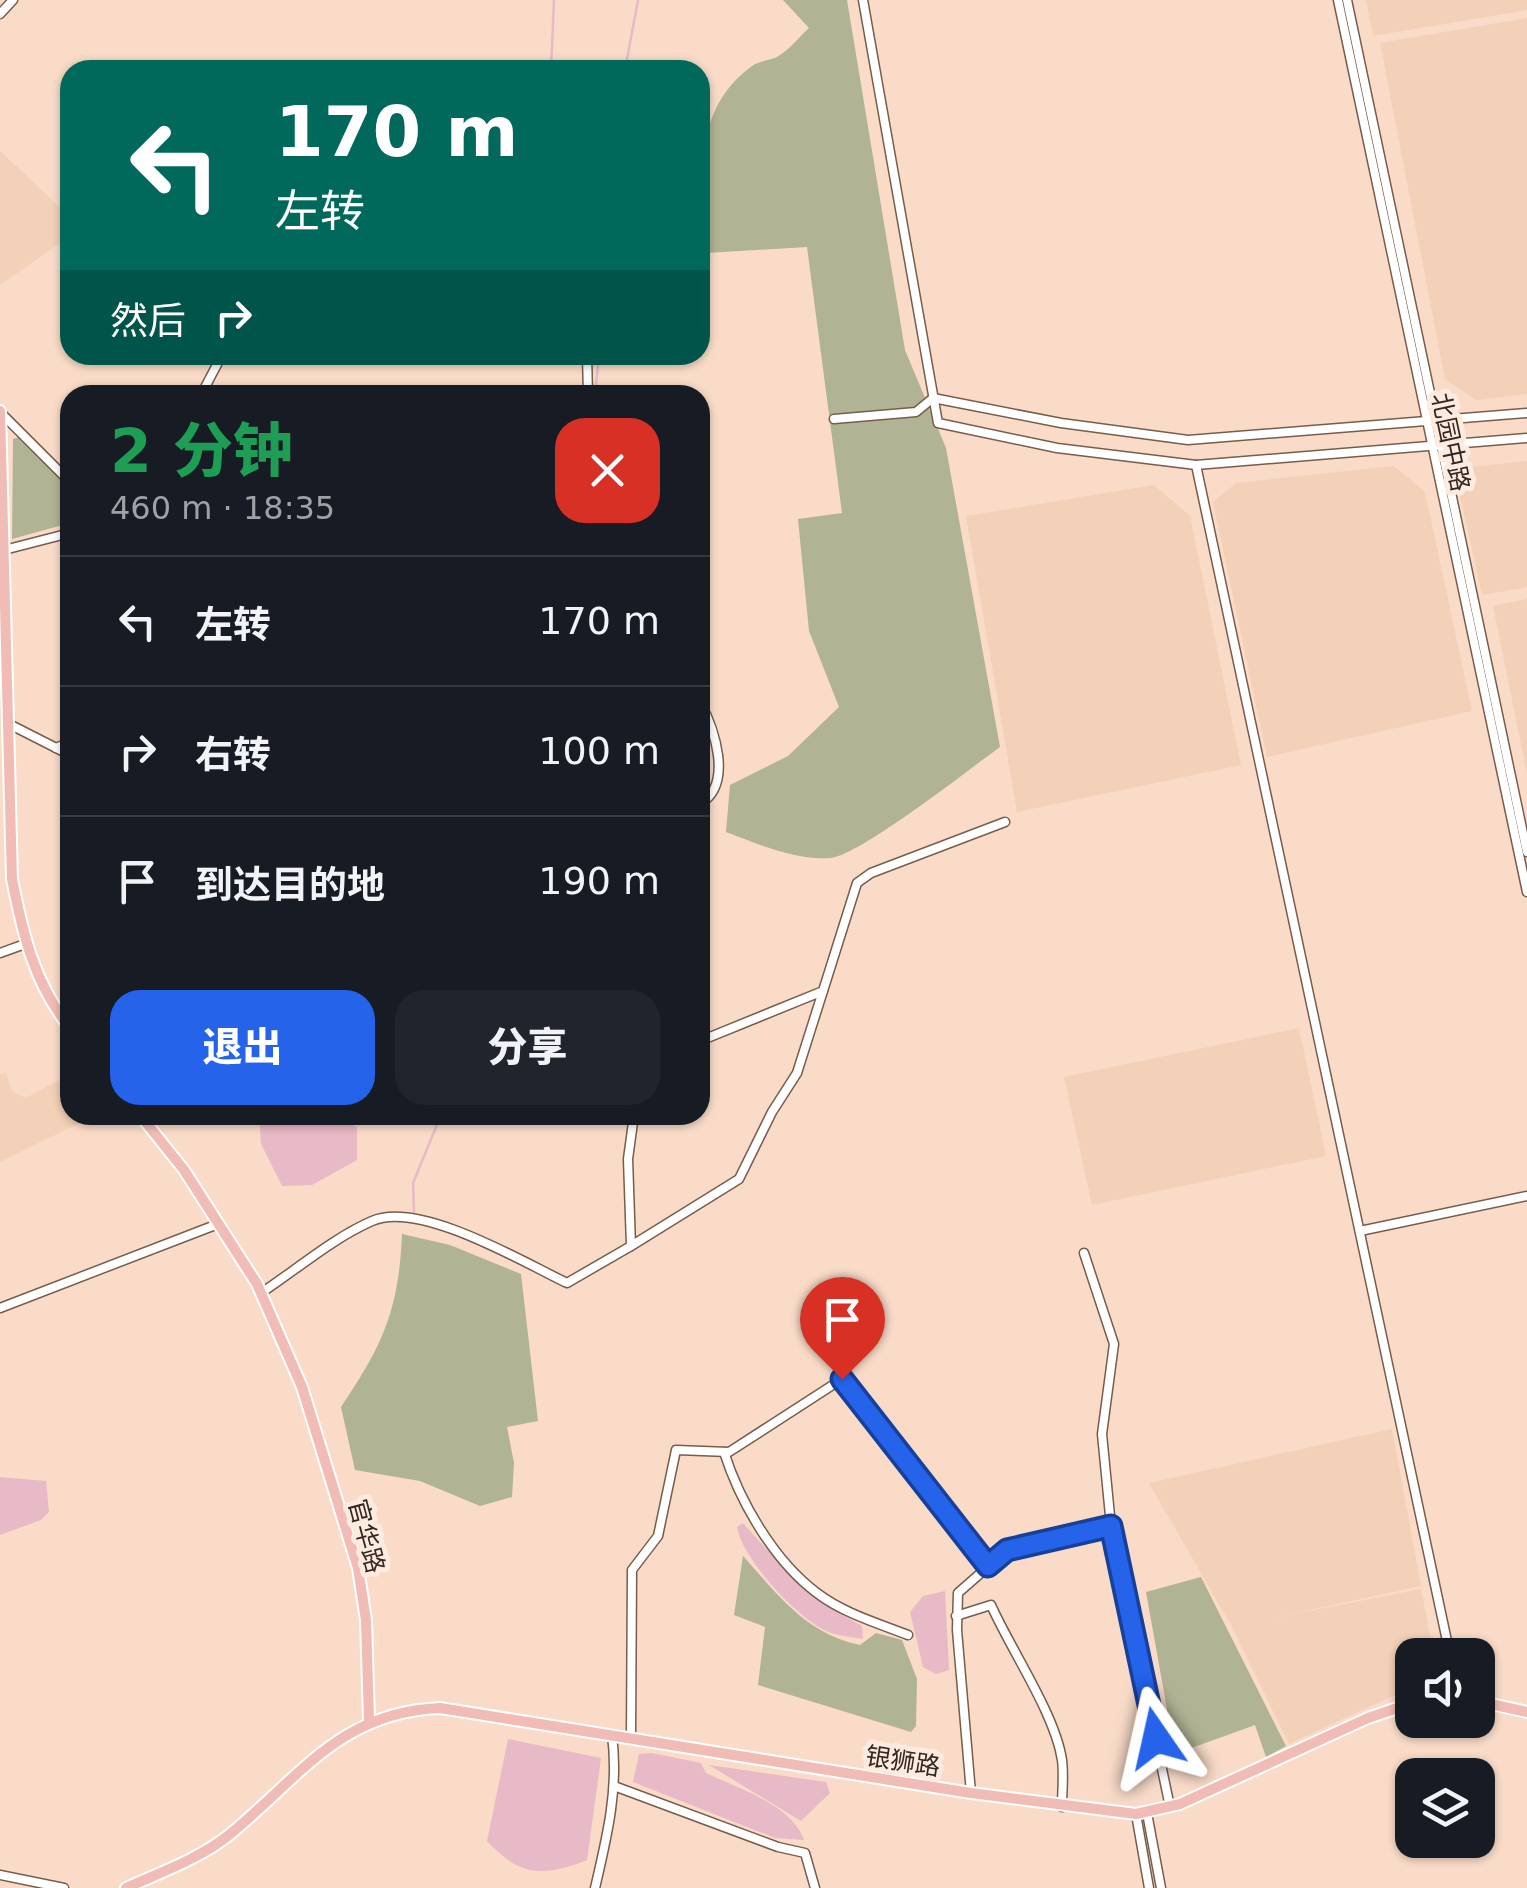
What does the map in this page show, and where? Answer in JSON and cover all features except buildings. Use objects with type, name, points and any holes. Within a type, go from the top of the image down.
[{"type":"main road","points":[[1,412],[6,867],[25,944],[51,1004],[60,1015]]},
{"type":"main road","name":"官华路","points":[[147,1125],[218,1224],[261,1293],[302,1387],[358,1568],[366,1620],[369,1720]]},
{"type":"main road","points":[[1495,1705],[1527,1712]]},
{"type":"main road","name":"银狮路","points":[[369,1720],[408,1709],[440,1708],[1062,1807],[1141,1814],[1170,1807],[1395,1709]]},
{"type":"main road","points":[[126,1888],[228,1836],[336,1739],[369,1720]]},
{"type":"street","points":[[0,14],[13,0]]},
{"type":"street","points":[[863,0],[938,423],[1057,448],[1196,465],[1527,438]]},
{"type":"street","name":"北园中路","points":[[1338,0],[1527,852]]},
{"type":"street","name":"北园中路","points":[[1347,0],[1430,421]]},
{"type":"street","points":[[834,419],[916,412],[934,398],[1188,440],[1527,413]]},
{"type":"street","points":[[1,412],[60,472]]},
{"type":"street","name":"北园中路","points":[[1436,446],[1527,892]]},
{"type":"street","points":[[1196,465],[1446,1638]]},
{"type":"street","points":[[4,550],[60,536]]},
{"type":"street","points":[[6,723],[60,750]]},
{"type":"street","points":[[710,726],[717,743],[716,786],[710,793]]},
{"type":"street","points":[[56,748],[60,746]]},
{"type":"street","points":[[261,1293],[374,1220],[400,1216],[452,1230],[568,1284],[738,1179],[797,1073],[856,883],[872,873],[1005,822]]},
{"type":"street","points":[[0,953],[25,944]]},
{"type":"street","points":[[710,1037],[824,992]]},
{"type":"street","points":[[631,1246],[628,1159],[633,1125]]},
{"type":"street","points":[[1360,1230],[1527,1196]]},
{"type":"street","points":[[0,1308],[218,1224]]},
{"type":"street","points":[[1084,1253],[1114,1344],[1102,1434],[1111,1526],[1170,1807]]},
{"type":"street","points":[[631,1736],[632,1570],[658,1536],[676,1450],[724,1452],[808,1404],[842,1379],[988,1566]]},
{"type":"street","points":[[724,1452],[736,1487],[766,1536],[814,1592],[844,1610],[908,1634]]},
{"type":"street","points":[[971,1793],[956,1616],[958,1593],[1007,1550],[1111,1526]]},
{"type":"street","points":[[956,1616],[991,1605],[1014,1658],[1045,1709],[1062,1759],[1062,1807]]},
{"type":"street","points":[[595,1888],[612,1818],[612,1734]]},
{"type":"street","points":[[614,1786],[778,1848],[805,1853],[815,1888]]},
{"type":"street","points":[[1141,1814],[1149,1888]]},
{"type":"street","points":[[1141,1814],[1161,1888]]},
{"type":"street","points":[[0,1875],[64,1888]]},
{"type":"shaded area","points":[[1366,0],[1527,0],[1527,10],[1373,36]]},
{"type":"shaded area","points":[[1527,18],[1527,394],[1476,400],[1445,379],[1380,43]]},
{"type":"shaded area","points":[[0,151],[60,208],[60,243],[0,285]]},
{"type":"shaded area","points":[[1527,461],[1527,587],[1482,595],[1460,495],[1471,467]]},
{"type":"shaded area","points":[[1394,466],[1425,492],[1472,711],[1267,757],[1213,502],[1236,483]]},
{"type":"shaded area","points":[[1154,485],[1190,516],[1241,765],[1017,812],[966,516]]},
{"type":"shaded area","points":[[1527,599],[1527,774],[1493,606]]},
{"type":"shaded area","points":[[1299,1028],[1326,1156],[1092,1205],[1064,1077]]},
{"type":"shaded area","points":[[6,1073],[12,1091],[26,1098],[60,1079],[60,1125],[76,1125],[0,1162],[0,1074]]},
{"type":"shaded area","points":[[260,1125],[357,1127],[357,1160],[312,1185],[282,1186],[261,1144]]},
{"type":"shaded area","points":[[1392,1429],[1421,1586],[1268,1619],[1421,1589],[1431,1638],[1395,1638],[1395,1696],[1289,1744],[1232,1627],[1149,1483]]},
{"type":"shaded area","points":[[0,1477],[46,1481],[49,1512],[41,1520],[0,1535]]},
{"type":"shaded area","points":[[743,1523],[798,1580],[862,1626],[863,1639],[818,1627],[789,1603],[749,1556],[737,1527]]},
{"type":"shaded area","points":[[945,1591],[949,1670],[936,1674],[923,1667],[910,1612],[923,1596]]},
{"type":"shaded area","points":[[508,1739],[601,1758],[587,1860],[558,1869],[533,1870],[510,1862],[487,1841]]},
{"type":"shaded area","points":[[639,1754],[701,1763],[706,1773],[776,1807],[797,1827],[804,1840],[775,1838],[633,1782]]},
{"type":"shaded area","points":[[709,1765],[826,1782],[830,1793],[801,1821]]},
{"type":"green space","points":[[783,0],[847,0],[905,350],[946,448],[1000,747],[890,827],[831,858],[791,854],[726,832],[730,785],[788,756],[839,707],[809,631],[798,519],[842,513],[807,247],[710,253],[710,126],[717,106],[752,66],[777,57],[809,28]]},
{"type":"green space","points":[[19,437],[60,479],[60,526],[12,539],[13,439]]},
{"type":"green space","points":[[402,1234],[450,1245],[521,1274],[538,1421],[507,1427],[514,1463],[512,1497],[480,1506],[420,1481],[355,1470],[341,1407],[386,1325],[397,1284]]},
{"type":"green space","points":[[743,1556],[794,1611],[824,1632],[860,1645],[876,1633],[902,1640],[917,1679],[916,1726],[911,1732],[758,1685],[765,1627],[734,1615]]},
{"type":"green space","points":[[1201,1577],[1286,1746],[1266,1757],[1255,1725],[1175,1754],[1146,1592]]},
{"type":"waterway","points":[[551,60],[554,0]]},
{"type":"waterway","points":[[627,60],[638,0]]},
{"type":"waterway","points":[[596,385],[598,365]]},
{"type":"waterway","points":[[414,1212],[413,1183],[437,1125]]},
{"type":"route","points":[[842,1379],[988,1566],[1007,1550],[1111,1526],[1130,1600],[1156,1738]]}]
